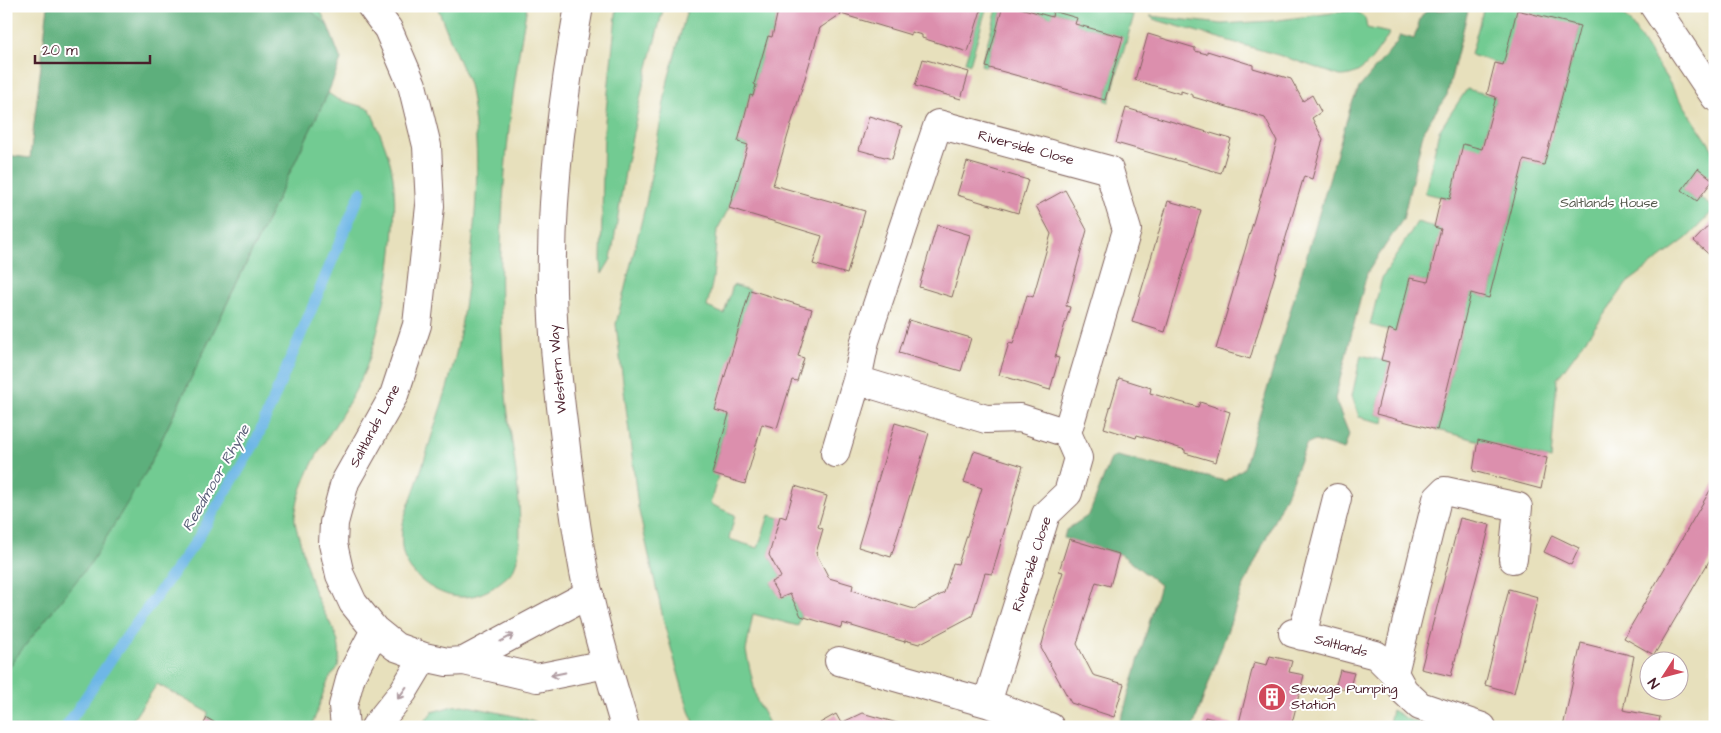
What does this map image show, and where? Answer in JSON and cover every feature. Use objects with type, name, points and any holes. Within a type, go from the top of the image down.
[{"type":"street","name":"Saltlands Lane","points":[[371,6],[388,28],[412,85],[426,146],[430,206],[417,325],[394,395],[345,482],[334,523],[332,544],[340,576],[354,603],[375,630],[396,647],[424,658],[447,662],[464,661],[537,678],[606,664]]},
{"type":"street","name":"Western Way","points":[[579,6],[570,57],[558,156],[552,291],[560,397],[571,494],[589,594],[606,664],[625,727]]},
{"type":"street","points":[[1654,6],[1715,98]]},
{"type":"street","name":"Riverside Close","points":[[836,453],[857,380],[865,341],[938,124],[1109,170],[1127,230],[1066,433],[1078,458],[1068,493],[1046,514],[986,703]]},
{"type":"street","points":[[857,380],[986,419],[1020,418],[1066,433]]},
{"type":"street","points":[[1394,673],[1437,499],[1445,491],[1518,507],[1513,559]]},
{"type":"street","name":"Saltlands","points":[[1337,498],[1297,634],[1376,655],[1394,673],[1404,692],[1420,706],[1482,727]]},
{"type":"street","name":"Saltlands Lane","points":[[464,661],[589,594]]},
{"type":"street","points":[[345,727],[343,706],[351,676],[375,630]]},
{"type":"street","points":[[375,727],[403,692],[424,658]]},
{"type":"street","points":[[839,661],[986,703],[1050,727]]},
{"type":"green space","points":[[48,6],[306,6],[328,26],[341,60],[328,93],[146,472],[92,561],[13,661],[6,674],[6,155],[30,158]]},
{"type":"green space","points":[[306,6],[318,6],[328,26]]},
{"type":"green space","points":[[437,6],[527,6],[506,155],[501,256],[503,356],[520,515],[518,556],[513,570],[494,587],[480,594],[464,597],[437,591],[420,580],[404,557],[402,544],[404,518],[446,392],[456,352],[467,286],[475,212],[476,138],[470,89]]},
{"type":"green space","points":[[617,6],[664,6],[643,86],[626,166],[611,259],[602,274],[604,130]]},
{"type":"green space","points":[[688,6],[779,6],[772,37],[768,37],[754,84],[756,85],[753,96],[750,96],[738,142],[748,145],[729,208],[717,230],[713,279],[707,307],[724,314],[733,285],[750,290],[716,410],[729,414],[712,473],[718,476],[710,504],[735,515],[729,539],[758,548],[769,515],[780,518],[769,555],[781,577],[771,583],[780,598],[790,594],[801,616],[798,626],[753,614],[746,651],[757,701],[771,727],[696,727],[689,711],[665,627],[638,507],[616,324],[646,203],[668,80]]},
{"type":"green space","points":[[980,6],[987,6],[970,64],[965,62],[982,7]]},
{"type":"green space","points":[[998,6],[1003,6],[986,67],[981,65]]},
{"type":"green space","points":[[1013,6],[1089,6],[1134,15],[1109,102],[1105,100],[1122,37],[1075,24],[1077,18],[1054,11],[1052,17]]},
{"type":"green space","points":[[1469,6],[1447,95],[1424,129],[1403,219],[1367,273],[1335,399],[1349,434],[1344,450],[1315,441],[1306,445],[1290,486],[1242,590],[1193,727],[1116,727],[1123,714],[1160,585],[1122,555],[1064,538],[1066,530],[1089,515],[1113,457],[1117,456],[1225,481],[1244,468],[1351,105],[1359,88],[1397,42],[1400,35],[1414,39],[1420,19],[1428,10],[1445,10]]},
{"type":"green space","name":"Saltlands House","points":[[1484,6],[1615,6],[1630,22],[1715,153],[1715,178],[1713,180],[1698,168],[1682,190],[1697,201],[1700,198],[1715,209],[1687,238],[1627,283],[1557,379],[1551,459],[1437,430],[1471,293],[1489,298],[1524,160],[1544,165],[1580,27],[1503,65],[1471,55]]},
{"type":"green space","points":[[1355,10],[1365,18],[1367,28],[1389,33],[1368,64],[1356,73],[1340,76],[1285,57],[1153,19],[1150,16],[1222,24],[1271,21]]},
{"type":"green space","points":[[1467,89],[1496,97],[1482,149],[1463,145],[1450,199],[1425,193],[1439,131]]},
{"type":"green space","points":[[328,93],[337,99],[370,109],[392,168],[395,199],[392,251],[388,279],[370,357],[353,394],[323,444],[305,479],[295,516],[296,528],[313,588],[339,647],[337,668],[323,692],[311,727],[222,727],[207,718],[208,712],[157,684],[128,727],[6,727],[6,674],[13,661],[146,472]]},
{"type":"green space","points":[[1417,222],[1441,229],[1428,282],[1410,278],[1396,332],[1370,325],[1382,278]]},
{"type":"green space","points":[[1361,355],[1389,362],[1376,414],[1385,417],[1384,423],[1359,417],[1352,396]]},
{"type":"green space","points":[[463,705],[519,717],[548,727],[420,727],[432,712]]},
{"type":"green space","points":[[1392,710],[1409,720],[1433,727],[1388,727]]},
{"type":"building","points":[[779,6],[982,7],[968,52],[922,38],[922,35],[911,32],[911,35],[841,14],[820,28],[773,185],[865,211],[847,274],[813,264],[822,236],[729,208],[748,145],[738,142],[750,95],[753,96],[756,85],[754,84],[768,36],[772,37]]},
{"type":"building","points":[[1003,6],[1013,6],[1052,17],[1053,11],[1077,18],[1075,24],[1123,37],[1105,100],[986,67]]},
{"type":"building","points":[[1517,10],[1580,26],[1544,165],[1524,160],[1489,298],[1471,293],[1437,430],[1376,414],[1389,362],[1381,360],[1389,329],[1396,332],[1410,278],[1428,282],[1441,229],[1434,227],[1441,197],[1450,199],[1463,144],[1482,149],[1496,97],[1487,94],[1495,63],[1503,65]]},
{"type":"building","points":[[1148,34],[1195,48],[1195,51],[1207,54],[1207,51],[1253,65],[1253,68],[1291,79],[1303,101],[1312,95],[1321,112],[1312,118],[1323,139],[1312,179],[1304,176],[1250,359],[1216,349],[1277,141],[1265,118],[1193,97],[1193,95],[1181,91],[1181,94],[1135,80]]},
{"type":"building","points":[[923,59],[969,72],[961,99],[915,86]]},
{"type":"building","points":[[1126,108],[1231,139],[1221,173],[1116,143]]},
{"type":"building","points":[[869,116],[902,126],[892,159],[859,150]]},
{"type":"building","points":[[967,162],[1028,180],[1018,213],[957,195]]},
{"type":"building","points":[[1698,168],[1713,180],[1697,201],[1682,190]]},
{"type":"building","points":[[1065,190],[1087,230],[1066,306],[1070,307],[1055,357],[1059,358],[1050,390],[999,375],[1009,343],[1013,344],[1027,295],[1033,297],[1051,234],[1036,206]]},
{"type":"building","points":[[1168,201],[1201,210],[1165,332],[1132,322]]},
{"type":"building","points":[[1715,219],[1715,260],[1694,241]]},
{"type":"building","points":[[937,225],[970,235],[952,297],[919,287]]},
{"type":"building","points":[[750,290],[812,309],[798,356],[804,358],[797,381],[792,380],[777,428],[762,424],[745,484],[712,474],[729,414],[715,410]]},
{"type":"building","points":[[909,320],[971,338],[961,371],[899,353]]},
{"type":"building","points":[[1119,378],[1151,388],[1150,393],[1198,407],[1200,402],[1230,412],[1216,462],[1185,453],[1185,450],[1161,442],[1137,435],[1136,438],[1104,428]]},
{"type":"building","points":[[895,423],[929,433],[891,557],[858,547]]},
{"type":"building","points":[[1478,440],[1547,458],[1541,489],[1473,471]]},
{"type":"building","points":[[974,451],[1023,466],[992,574],[985,573],[972,616],[919,644],[905,640],[905,642],[842,623],[841,628],[801,616],[790,594],[780,598],[771,582],[781,577],[769,555],[780,516],[786,518],[795,486],[827,496],[818,527],[823,529],[816,553],[829,578],[853,585],[852,590],[914,609],[944,593],[953,563],[958,564],[982,488],[964,482]]},
{"type":"building","points":[[1715,482],[1715,551],[1657,650],[1645,650],[1624,638]]},
{"type":"building","points":[[1460,518],[1490,525],[1451,676],[1421,669]]},
{"type":"building","points":[[1552,535],[1579,548],[1571,565],[1544,552]]},
{"type":"building","points":[[1069,539],[1119,554],[1110,586],[1096,582],[1077,644],[1093,675],[1124,684],[1114,717],[1071,703],[1041,648],[1044,632],[1063,572],[1059,571]]},
{"type":"building","points":[[1509,589],[1538,597],[1514,693],[1485,685]]},
{"type":"building","points":[[1581,643],[1634,656],[1623,710],[1660,717],[1658,727],[1563,727]]},
{"type":"building","name":"Sewage Pumping Station","points":[[1270,656],[1292,661],[1289,672],[1304,675],[1291,727],[1238,727],[1254,662],[1267,665]]},
{"type":"building","points":[[1340,670],[1354,673],[1349,690],[1335,688]]},
{"type":"building","points":[[862,713],[901,724],[900,727],[821,727],[820,723],[836,714],[841,723]]},
{"type":"building","points":[[1205,717],[1232,724],[1231,727],[1203,727]]},
{"type":"building","points":[[207,718],[222,727],[202,727]]},
{"type":"waterway","name":"Reedmoor Rhyne","points":[[66,727],[115,653],[195,543],[255,443],[361,192]]},
{"type":"place","name":"Sewage Pumping Station","points":[[1272,697]]}]
